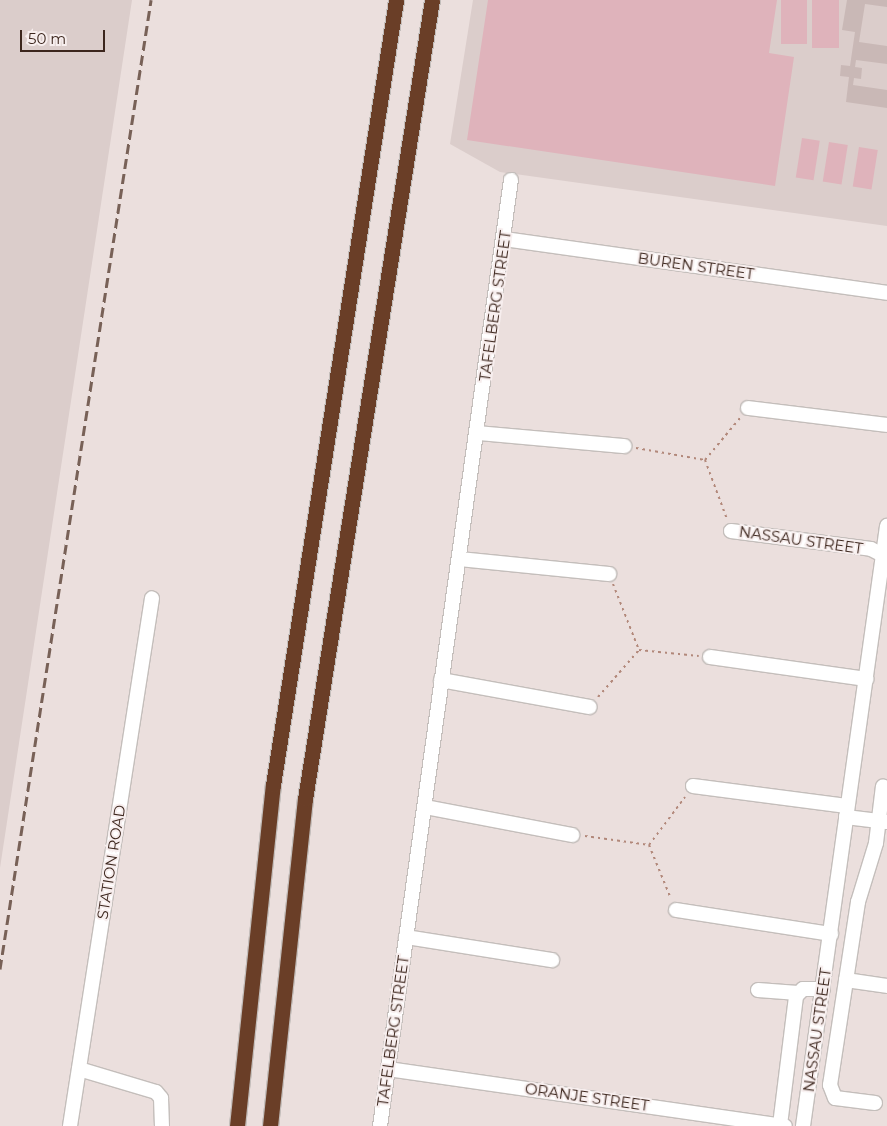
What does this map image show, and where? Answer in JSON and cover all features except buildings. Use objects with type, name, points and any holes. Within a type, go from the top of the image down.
[{"type":"highway","points":[[237,1126],[273,785],[396,0]]},
{"type":"highway","points":[[270,1126],[305,799],[432,0]]},
{"type":"street","name":"TAFELBERG STREET","points":[[380,1126],[458,558],[478,433],[511,180]]},
{"type":"street","name":"BUREN STREET","points":[[504,239],[887,293]]},
{"type":"street","points":[[748,408],[887,425]]},
{"type":"street","points":[[478,433],[624,446]]},
{"type":"street","name":"NASSAU STREET","points":[[803,1126],[866,680],[882,550],[887,526]]},
{"type":"street","name":"NASSAU STREET","points":[[731,531],[882,550]]},
{"type":"street","points":[[458,558],[608,574]]},
{"type":"street","name":"STATION ROAD","points":[[70,1126],[152,598]]},
{"type":"street","points":[[710,657],[866,680]]},
{"type":"street","points":[[441,680],[590,707]]},
{"type":"street","points":[[693,786],[847,812],[883,822]]},
{"type":"street","points":[[875,1103],[839,1099],[830,1090],[858,902],[883,822],[883,786]]},
{"type":"street","points":[[425,807],[572,835]]},
{"type":"street","points":[[676,910],[831,934]]},
{"type":"street","name":"TAFELBERG STREET","points":[[406,937],[552,960]]},
{"type":"street","points":[[846,980],[887,986]]},
{"type":"street","points":[[758,990],[798,993],[823,989]]},
{"type":"street","points":[[782,1125],[798,993]]},
{"type":"street","points":[[79,1069],[156,1092],[161,1098],[162,1126]]},
{"type":"street","name":"ORANJE STREET","points":[[388,1070],[782,1125]]},
{"type":"path","points":[[705,460],[748,408]]},
{"type":"path","points":[[624,446],[705,460]]},
{"type":"path","points":[[705,460],[731,531]]},
{"type":"path","points":[[608,574],[639,650]]},
{"type":"path","points":[[639,650],[710,657]]},
{"type":"path","points":[[590,707],[639,650]]},
{"type":"path","points":[[649,845],[693,786]]},
{"type":"path","points":[[572,835],[649,845]]},
{"type":"path","points":[[649,845],[676,910]]},
{"type":"shaded area","points":[[0,0],[132,0],[0,868]]},
{"type":"shaded area","points":[[473,0],[887,0],[887,226],[500,172],[450,144]]},
{"type":"shaded area","points":[[488,0],[777,0],[769,53],[794,57],[775,186],[467,140]]},
{"type":"shaded area","points":[[781,0],[807,0],[807,44],[781,44]]},
{"type":"shaded area","points":[[812,0],[839,0],[839,48],[812,48]]},
{"type":"shaded area","points":[[802,138],[820,141],[814,180],[796,178]]},
{"type":"shaded area","points":[[829,142],[848,145],[842,184],[823,182]]},
{"type":"shaded area","points":[[859,147],[878,150],[872,189],[853,187]]},
{"type":"railway","points":[[0,969],[151,0]]}]
